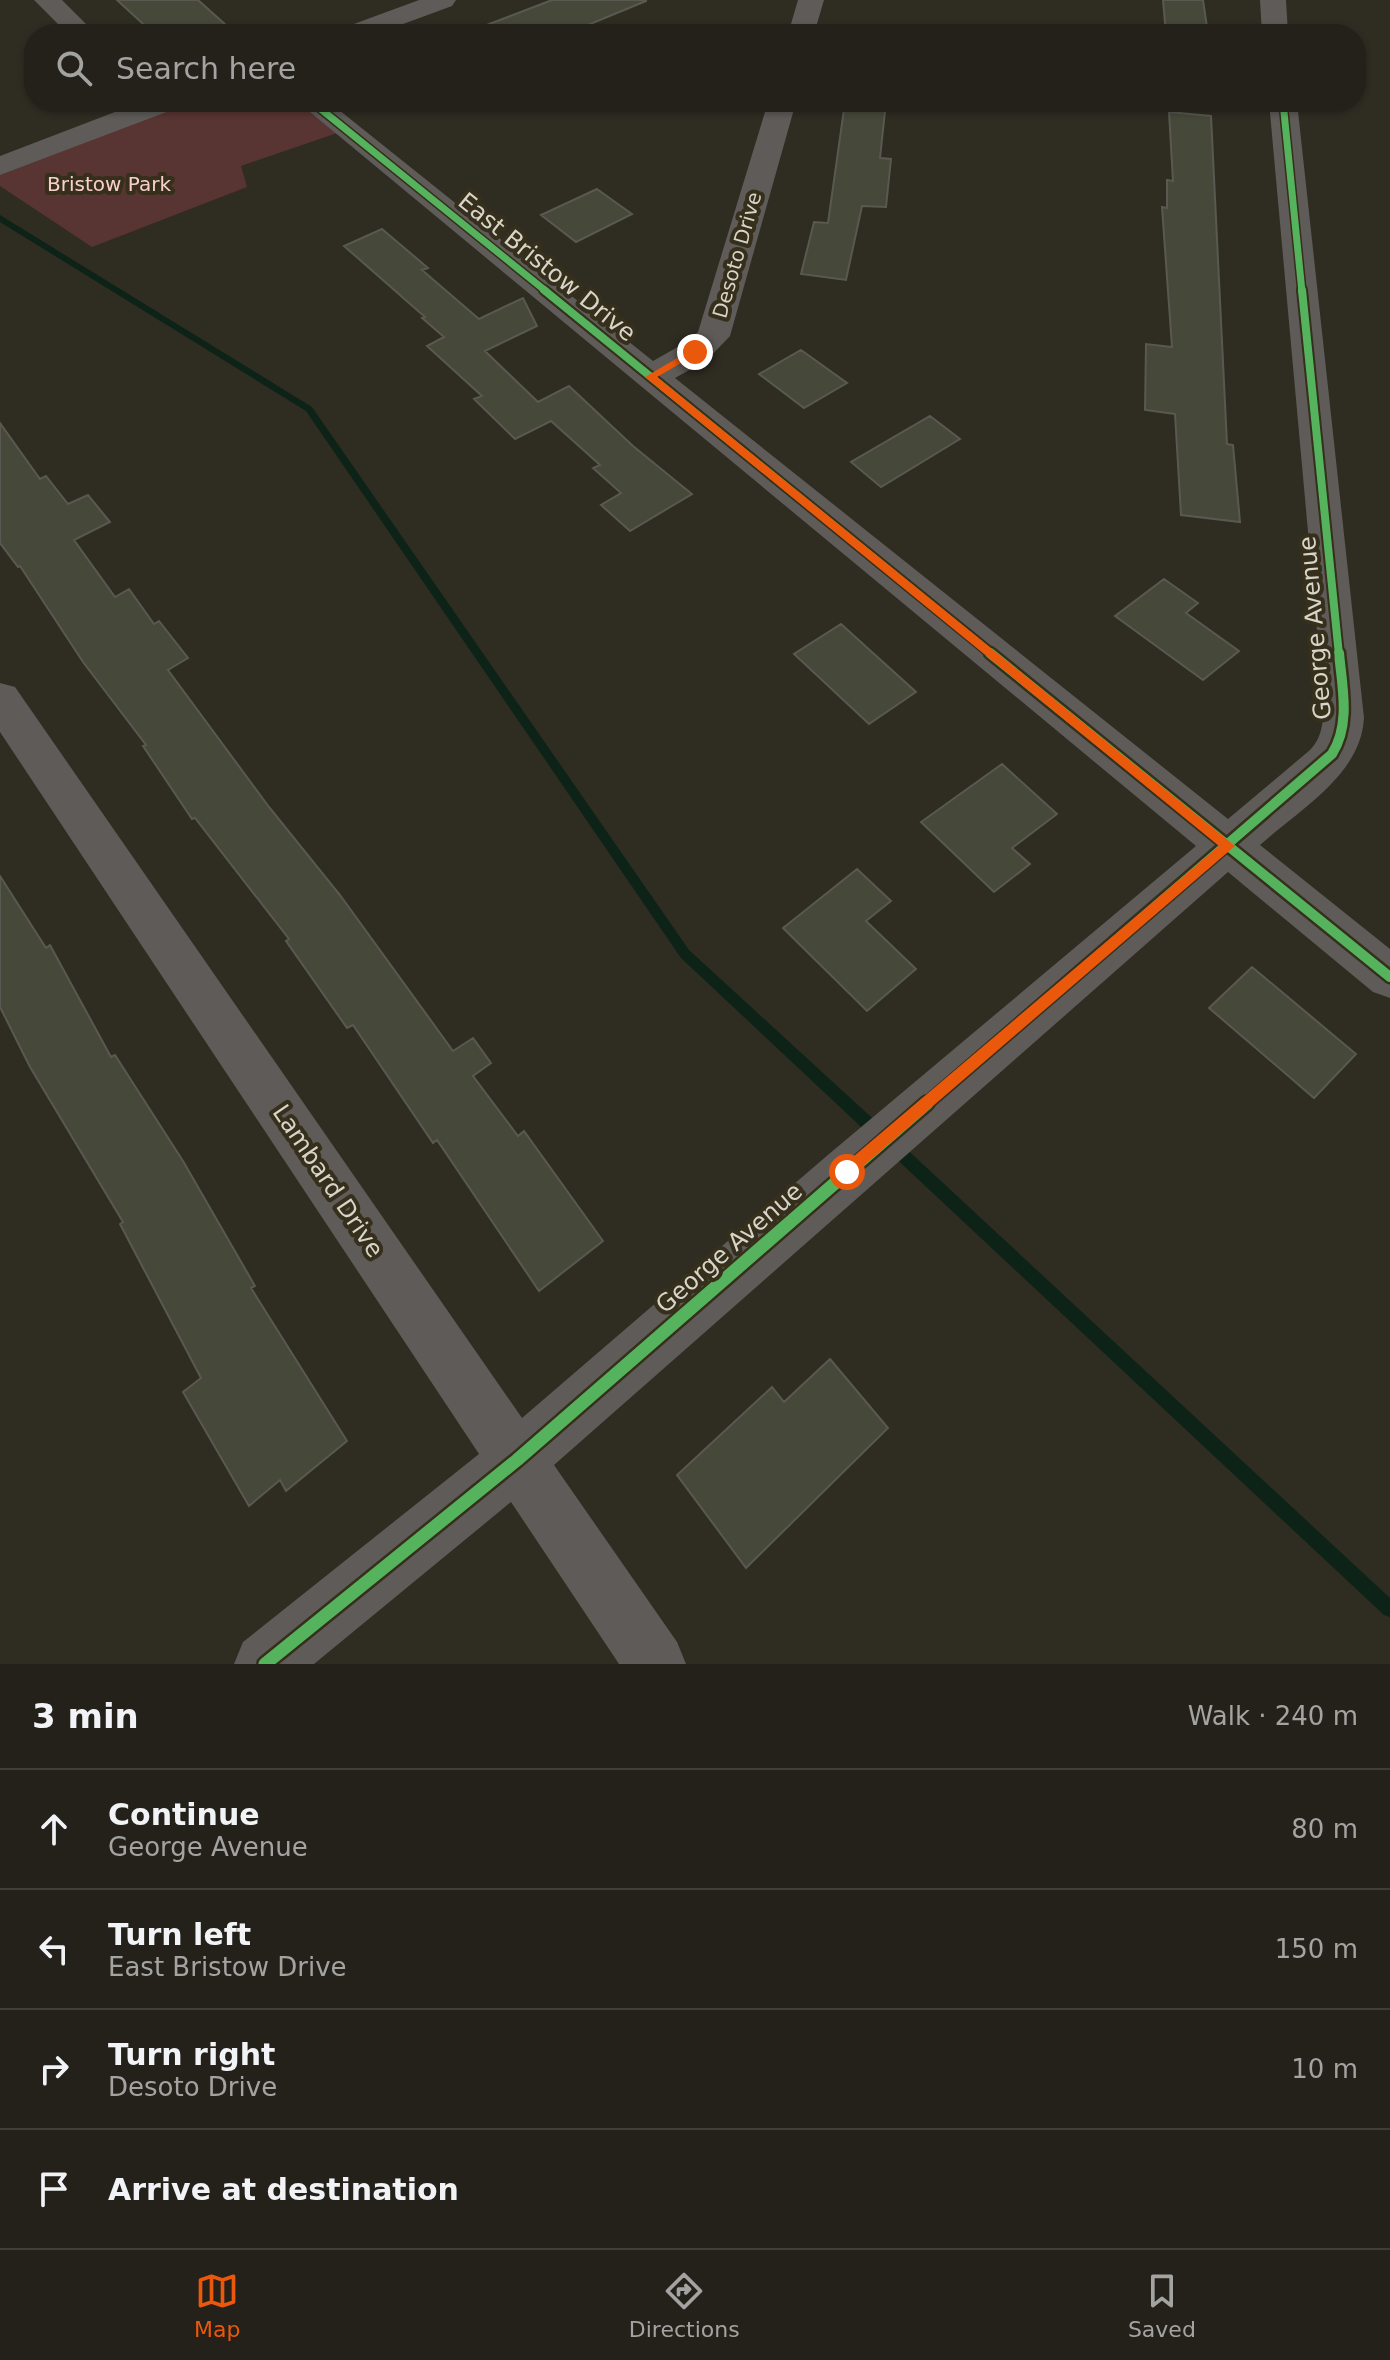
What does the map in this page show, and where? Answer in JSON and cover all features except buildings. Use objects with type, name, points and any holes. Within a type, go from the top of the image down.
[{"type":"street","points":[[47,0],[72,24]]},
{"type":"street","points":[[379,24],[443,0]]},
{"type":"street","points":[[804,24],[811,0]]},
{"type":"street","points":[[1273,0],[1274,24]]},
{"type":"street","points":[[0,166],[136,112]]},
{"type":"street","name":"East Bristow Drive","points":[[324,112],[1390,977]]},
{"type":"street","name":"Desoto Drive","points":[[650,377],[695,352],[713,336],[779,112]]},
{"type":"street","name":"George Avenue","points":[[265,1664],[517,1460],[1334,754],[1344,732],[1341,671],[1284,112]]},
{"type":"street","name":"Lambard Drive","points":[[0,699],[655,1664]]},
{"type":"green space","name":"Bristow Park","points":[[151,112],[324,112],[346,130],[241,166],[247,187],[92,247],[0,186],[0,169]]},
{"type":"waterway","points":[[0,218],[309,409],[685,954],[878,1133]]},
{"type":"waterway","points":[[895,1148],[1390,1609]]},
{"type":"cycle path","points":[[324,112],[1390,977]]},
{"type":"cycle path","points":[[265,1664],[517,1460],[1325,762],[1338,745],[1343,727],[1342,686],[1284,112]]},
{"type":"route","points":[[695,352],[650,377],[1229,846],[847,1172]]}]
